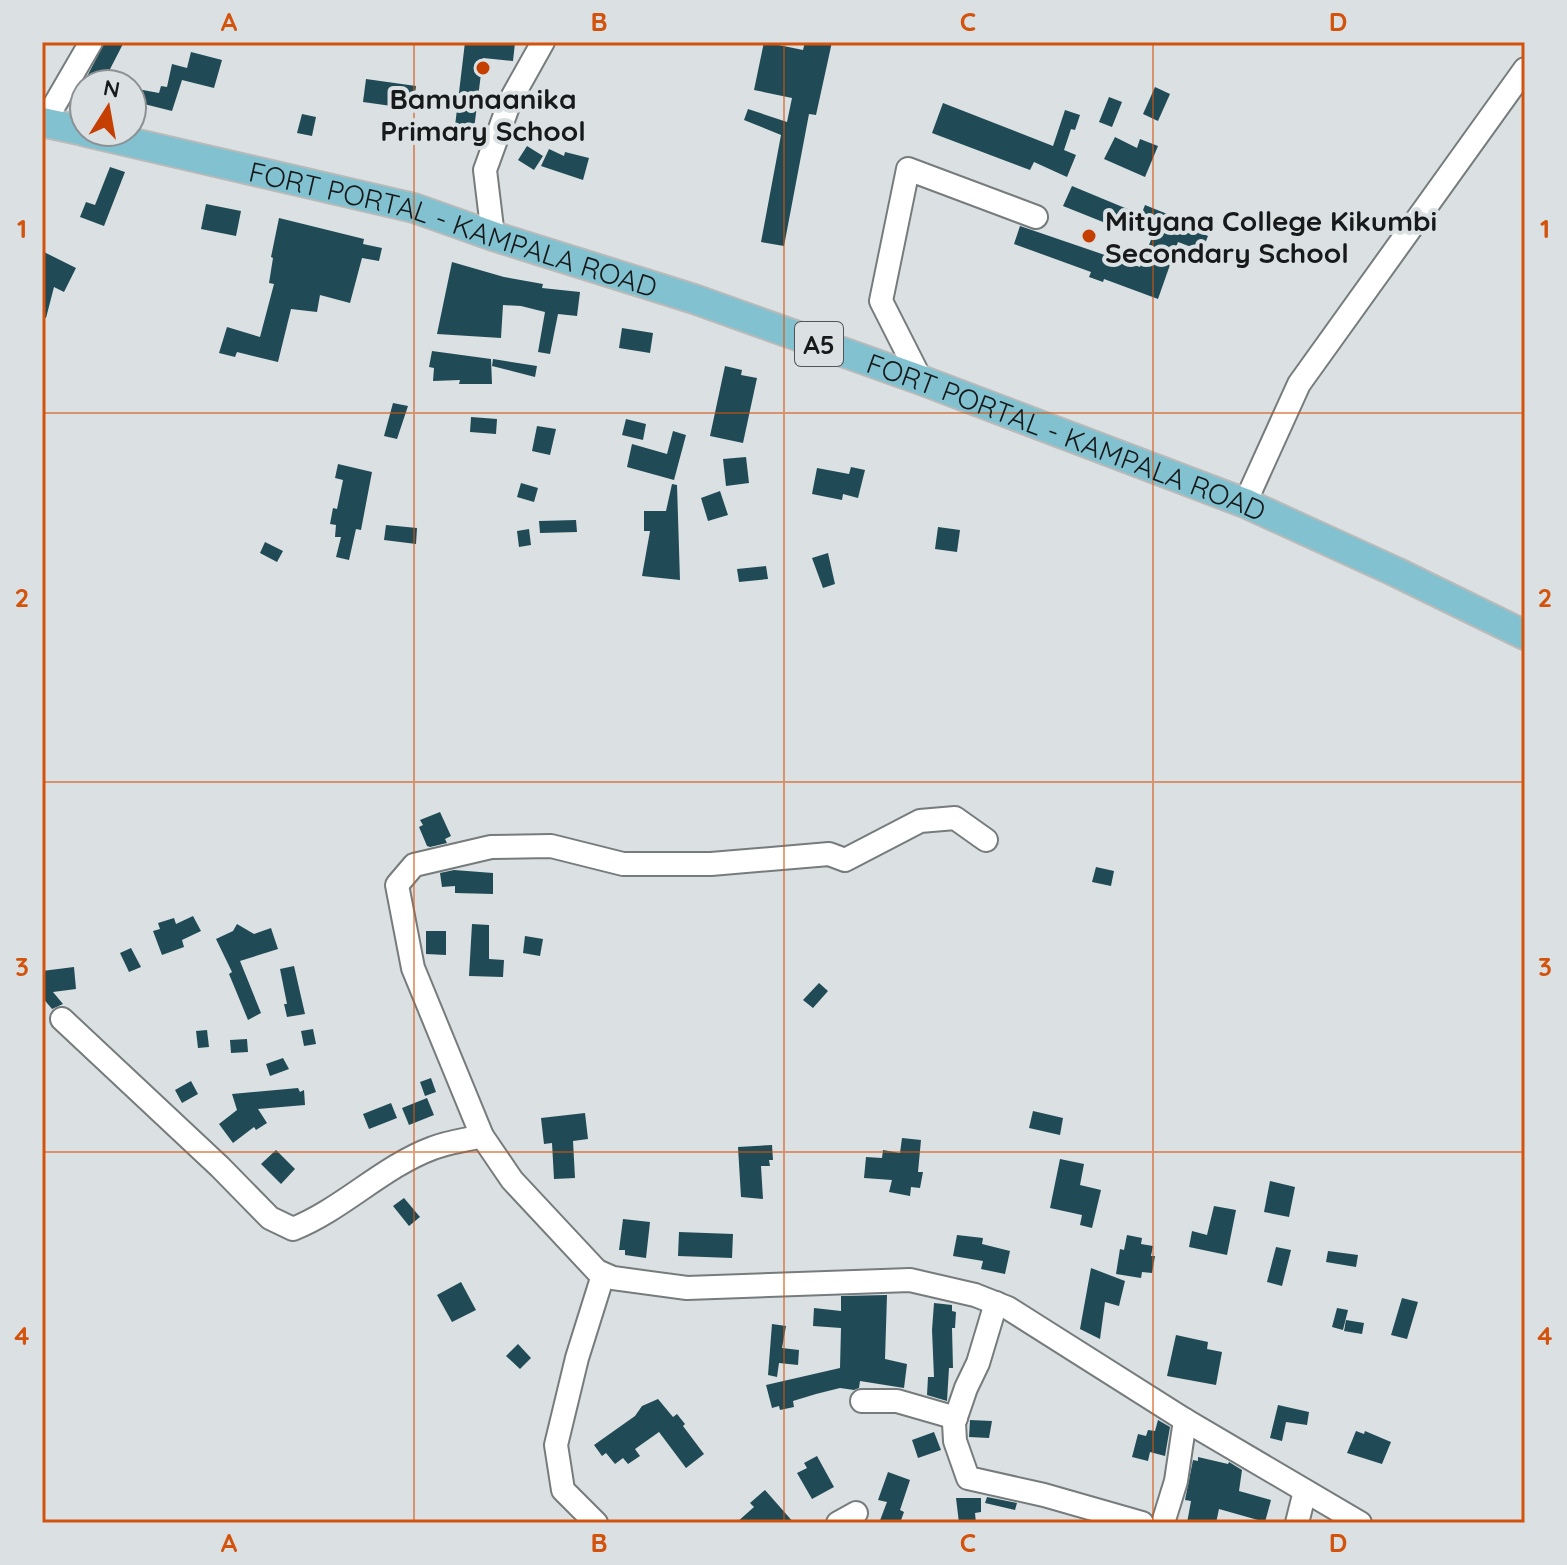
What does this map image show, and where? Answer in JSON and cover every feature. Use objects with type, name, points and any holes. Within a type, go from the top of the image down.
[{"type":"main road","name":"FORT PORTAL - KAMPALA ROAD","points":[[43,122],[68,128]]},
{"type":"main road","name":"FORT PORTAL - KAMPALA ROAD","points":[[148,147],[414,208],[694,299],[921,380],[1245,503],[1525,635]]},
{"type":"street","points":[[43,122],[91,42]]},
{"type":"street","points":[[493,236],[485,170],[510,101],[543,42]]},
{"type":"street","points":[[1245,503],[1299,384],[1525,69]]},
{"type":"street","points":[[921,380],[881,301],[908,169],[1036,217]]},
{"type":"street","points":[[986,840],[955,818],[920,821],[845,860],[829,854],[711,864],[623,864],[551,846],[491,847],[414,865],[397,885],[413,968],[482,1136],[512,1180],[603,1275],[687,1288],[910,1280],[975,1295],[1008,1308],[1185,1420],[1360,1523]]},
{"type":"street","points":[[62,1019],[270,1218],[293,1229],[312,1221],[432,1148],[482,1136]]},
{"type":"street","points":[[596,1523],[563,1490],[556,1445],[577,1358],[603,1275]]},
{"type":"street","points":[[996,1303],[978,1363],[956,1418],[955,1441],[968,1478],[1044,1495],[1142,1523]]},
{"type":"street","points":[[862,1401],[897,1401],[956,1418]]},
{"type":"street","points":[[1163,1523],[1176,1481],[1185,1420]]},
{"type":"street","points":[[1297,1523],[1305,1491]]},
{"type":"building","points":[[105,42],[124,42],[111,68],[91,68]]},
{"type":"building","points":[[465,42],[515,43],[513,61],[483,58],[474,129],[455,126]]},
{"type":"building","points":[[764,42],[803,50],[805,42],[832,42],[816,115],[809,114],[784,246],[761,242],[781,135],[744,120],[748,109],[787,122],[792,98],[754,90]]},
{"type":"building","points":[[191,52],[222,60],[214,88],[182,80],[172,111],[148,105],[148,91],[159,93],[161,86],[167,87],[172,64],[187,68]]},
{"type":"building","points":[[366,79],[416,86],[413,109],[363,102]]},
{"type":"building","points":[[1155,87],[1170,94],[1158,121],[1143,114]]},
{"type":"building","points":[[1109,97],[1122,102],[1112,127],[1099,122]]},
{"type":"building","points":[[943,103],[1053,146],[1065,110],[1080,115],[1064,150],[1076,155],[1067,177],[1034,162],[1030,170],[932,133]]},
{"type":"building","points":[[302,114],[316,117],[312,136],[297,133]]},
{"type":"building","points":[[1115,137],[1137,148],[1140,139],[1158,146],[1145,177],[1104,159]]},
{"type":"building","points":[[527,146],[543,156],[534,170],[518,160]]},
{"type":"building","points":[[549,149],[564,156],[565,152],[589,158],[583,180],[541,166]]},
{"type":"building","points":[[110,167],[125,172],[104,226],[80,217],[86,202],[95,205]]},
{"type":"building","points":[[1072,186],[1137,213],[1128,232],[1063,206]]},
{"type":"building","points":[[206,204],[241,211],[236,236],[201,229]]},
{"type":"building","points":[[1145,205],[1187,222],[1185,226],[1208,236],[1202,251],[1178,242],[1158,299],[1104,279],[1103,282],[1089,277],[1091,272],[1014,244],[1020,226],[1140,267],[1155,230],[1138,223]]},
{"type":"building","points":[[279,218],[364,239],[363,244],[382,248],[379,261],[362,258],[350,303],[320,295],[317,312],[291,309],[278,362],[237,352],[235,357],[219,353],[227,327],[260,337],[274,284],[269,283]]},
{"type":"building","points":[[42,251],[76,268],[64,292],[54,287],[46,318],[42,317]]},
{"type":"building","points":[[452,262],[543,284],[542,288],[580,292],[577,316],[558,314],[550,354],[538,352],[545,312],[521,306],[503,305],[501,338],[437,334]]},
{"type":"building","points":[[622,328],[653,333],[650,353],[619,348]]},
{"type":"building","points":[[432,351],[491,359],[492,384],[433,381],[434,368],[429,367]]},
{"type":"building","points":[[493,359],[537,366],[535,377],[492,366]]},
{"type":"building","points":[[725,366],[742,370],[741,375],[757,378],[743,443],[710,436]]},
{"type":"building","points":[[393,403],[408,406],[397,439],[384,436]]},
{"type":"building","points":[[471,417],[497,419],[496,434],[470,432]]},
{"type":"building","points":[[626,419],[646,424],[643,440],[622,435]]},
{"type":"building","points":[[537,426],[556,429],[550,455],[532,451]]},
{"type":"building","points":[[673,431],[686,435],[674,480],[627,467],[632,444],[667,454]]},
{"type":"building","points":[[746,457],[749,483],[726,486],[723,459]]},
{"type":"building","points":[[338,464],[372,472],[361,530],[356,529],[349,560],[336,557],[341,537],[335,537],[336,525],[330,524],[333,508],[337,509],[343,480],[335,478]]},
{"type":"building","points":[[851,467],[865,470],[858,498],[843,494],[842,500],[812,494],[817,468],[849,474]]},
{"type":"building","points":[[521,483],[538,488],[534,502],[517,497]]},
{"type":"building","points":[[672,484],[677,485],[680,580],[642,576],[650,531],[644,531],[644,511],[666,511]]},
{"type":"building","points":[[720,491],[728,515],[708,521],[701,498]]},
{"type":"building","points":[[576,520],[577,532],[540,533],[539,521]]},
{"type":"building","points":[[386,525],[417,528],[416,544],[384,540]]},
{"type":"building","points":[[938,527],[960,530],[957,552],[935,549]]},
{"type":"building","points":[[529,529],[531,545],[519,547],[517,531]]},
{"type":"building","points":[[265,542],[283,551],[277,562],[260,553]]},
{"type":"building","points":[[828,553],[835,584],[823,588],[812,558]]},
{"type":"building","points":[[766,566],[768,579],[739,582],[737,569]]},
{"type":"building","points":[[440,812],[451,836],[445,839],[447,843],[427,846],[419,827],[423,825],[420,820]]},
{"type":"building","points":[[1096,867],[1114,871],[1111,886],[1092,882]]},
{"type":"building","points":[[454,870],[493,873],[493,894],[455,893],[455,886],[442,887],[440,873]]},
{"type":"building","points":[[193,916],[201,931],[182,940],[184,947],[162,955],[153,931],[160,929],[158,923],[174,918],[176,924]]},
{"type":"building","points":[[237,924],[254,934],[271,928],[278,949],[240,961],[261,1013],[248,1020],[229,974],[232,972],[216,939],[233,931]]},
{"type":"building","points":[[472,924],[489,925],[489,959],[504,960],[503,977],[469,976]]},
{"type":"building","points":[[426,931],[446,931],[446,955],[426,954]]},
{"type":"building","points":[[525,936],[543,939],[540,956],[523,953]]},
{"type":"building","points":[[131,948],[141,967],[129,972],[120,953]]},
{"type":"building","points":[[294,966],[305,1014],[287,1017],[280,969]]},
{"type":"building","points":[[74,967],[76,989],[53,992],[63,1004],[52,1009],[42,997],[42,971]]},
{"type":"building","points":[[819,983],[828,991],[813,1008],[803,1000]]},
{"type":"building","points":[[313,1029],[316,1044],[304,1046],[301,1031]]},
{"type":"building","points":[[207,1030],[209,1047],[198,1048],[196,1031]]},
{"type":"building","points":[[247,1039],[248,1052],[231,1053],[230,1040]]},
{"type":"building","points":[[283,1058],[289,1069],[270,1076],[266,1064]]},
{"type":"building","points":[[431,1078],[436,1092],[425,1096],[420,1082]]},
{"type":"building","points":[[191,1081],[198,1094],[182,1103],[175,1090]]},
{"type":"building","points":[[298,1088],[300,1092],[304,1090],[305,1105],[258,1109],[267,1123],[256,1130],[254,1127],[233,1143],[219,1124],[237,1110],[232,1094]]},
{"type":"building","points":[[427,1098],[434,1115],[409,1125],[402,1108]]},
{"type":"building","points":[[391,1103],[397,1118],[369,1129],[363,1114]]},
{"type":"building","points":[[1033,1111],[1063,1118],[1060,1135],[1029,1128]]},
{"type":"building","points":[[585,1113],[588,1139],[573,1141],[575,1178],[554,1179],[552,1143],[544,1144],[541,1118]]},
{"type":"building","points":[[902,1138],[921,1140],[918,1172],[923,1172],[920,1188],[911,1187],[910,1196],[889,1192],[892,1180],[864,1178],[866,1157],[882,1158],[883,1150],[900,1153]]},
{"type":"building","points":[[772,1145],[773,1160],[769,1160],[770,1166],[761,1166],[763,1199],[741,1197],[738,1147]]},
{"type":"building","points":[[276,1150],[295,1169],[281,1184],[261,1164]]},
{"type":"building","points":[[1060,1159],[1084,1164],[1080,1185],[1101,1190],[1092,1228],[1080,1225],[1082,1215],[1050,1208]]},
{"type":"building","points":[[1270,1181],[1295,1187],[1289,1217],[1264,1212]]},
{"type":"building","points":[[404,1198],[420,1217],[409,1226],[393,1206]]},
{"type":"building","points":[[1214,1206],[1236,1210],[1227,1255],[1189,1247],[1192,1231],[1207,1235]]},
{"type":"building","points":[[623,1219],[650,1222],[646,1258],[625,1255],[625,1250],[619,1250]]},
{"type":"building","points":[[679,1232],[733,1234],[732,1258],[678,1256]]},
{"type":"building","points":[[957,1235],[983,1238],[982,1244],[1010,1251],[1005,1274],[981,1269],[983,1261],[953,1256]]},
{"type":"building","points":[[1127,1235],[1142,1238],[1141,1244],[1153,1246],[1152,1273],[1142,1272],[1141,1278],[1116,1274],[1120,1249],[1124,1250]]},
{"type":"building","points":[[1276,1247],[1291,1250],[1282,1286],[1267,1282]]},
{"type":"building","points":[[1328,1251],[1358,1255],[1356,1267],[1326,1262]]},
{"type":"building","points":[[1091,1268],[1125,1281],[1119,1306],[1105,1302],[1100,1339],[1080,1329]]},
{"type":"building","points":[[461,1282],[476,1310],[452,1322],[437,1295]]},
{"type":"building","points":[[887,1295],[885,1359],[907,1364],[904,1388],[860,1381],[859,1388],[854,1390],[840,1388],[793,1401],[794,1407],[772,1408],[766,1385],[840,1368],[841,1328],[813,1326],[814,1308],[841,1311],[841,1296]]},
{"type":"building","points":[[1402,1298],[1418,1302],[1407,1339],[1391,1335]]},
{"type":"building","points":[[934,1303],[952,1305],[952,1311],[956,1312],[955,1328],[952,1328],[953,1368],[949,1368],[947,1401],[927,1395],[928,1377],[934,1377]]},
{"type":"building","points":[[1337,1308],[1348,1310],[1343,1330],[1332,1327]]},
{"type":"building","points":[[1346,1320],[1364,1323],[1362,1334],[1344,1331]]},
{"type":"building","points":[[772,1324],[786,1326],[782,1348],[799,1350],[798,1365],[779,1363],[777,1377],[768,1375]]},
{"type":"building","points":[[1176,1335],[1208,1342],[1207,1349],[1222,1352],[1216,1385],[1167,1376]]},
{"type":"building","points":[[518,1344],[531,1358],[520,1369],[506,1356]]},
{"type":"building","points":[[658,1399],[673,1417],[677,1414],[704,1454],[686,1468],[659,1432],[635,1449],[640,1456],[628,1464],[623,1458],[615,1464],[606,1453],[602,1456],[594,1445],[635,1416],[642,1406]]},
{"type":"building","points":[[1278,1405],[1309,1412],[1307,1425],[1286,1422],[1282,1441],[1270,1438]]},
{"type":"building","points":[[970,1420],[992,1421],[989,1438],[969,1437]]},
{"type":"building","points":[[1158,1420],[1170,1427],[1165,1456],[1150,1452],[1148,1461],[1132,1457],[1138,1434],[1146,1436],[1148,1430],[1155,1431]]},
{"type":"building","points":[[1356,1431],[1364,1434],[1365,1431],[1391,1442],[1382,1464],[1347,1453]]},
{"type":"building","points":[[934,1432],[941,1450],[918,1458],[912,1440]]},
{"type":"building","points":[[817,1456],[834,1487],[812,1499],[797,1473],[807,1468],[804,1463]]},
{"type":"building","points":[[1198,1457],[1229,1462],[1242,1470],[1239,1491],[1271,1500],[1265,1522],[1219,1509],[1216,1523],[1187,1523],[1191,1501],[1185,1500],[1193,1460],[1198,1461]]},
{"type":"building","points":[[888,1472],[910,1480],[900,1510],[904,1512],[900,1523],[879,1523],[887,1502],[878,1500]]},
{"type":"building","points":[[765,1490],[794,1523],[736,1523],[754,1507],[750,1503]]},
{"type":"building","points":[[987,1497],[1017,1503],[1015,1510],[985,1503]]},
{"type":"building","points":[[956,1498],[981,1498],[981,1512],[975,1513],[976,1523],[959,1523]]},
{"type":"place","name":"Bamunaanika Primary School","points":[[483,68]]},
{"type":"place","name":"Mityana College Kikumbi Secondary School","points":[[1089,236]]}]
